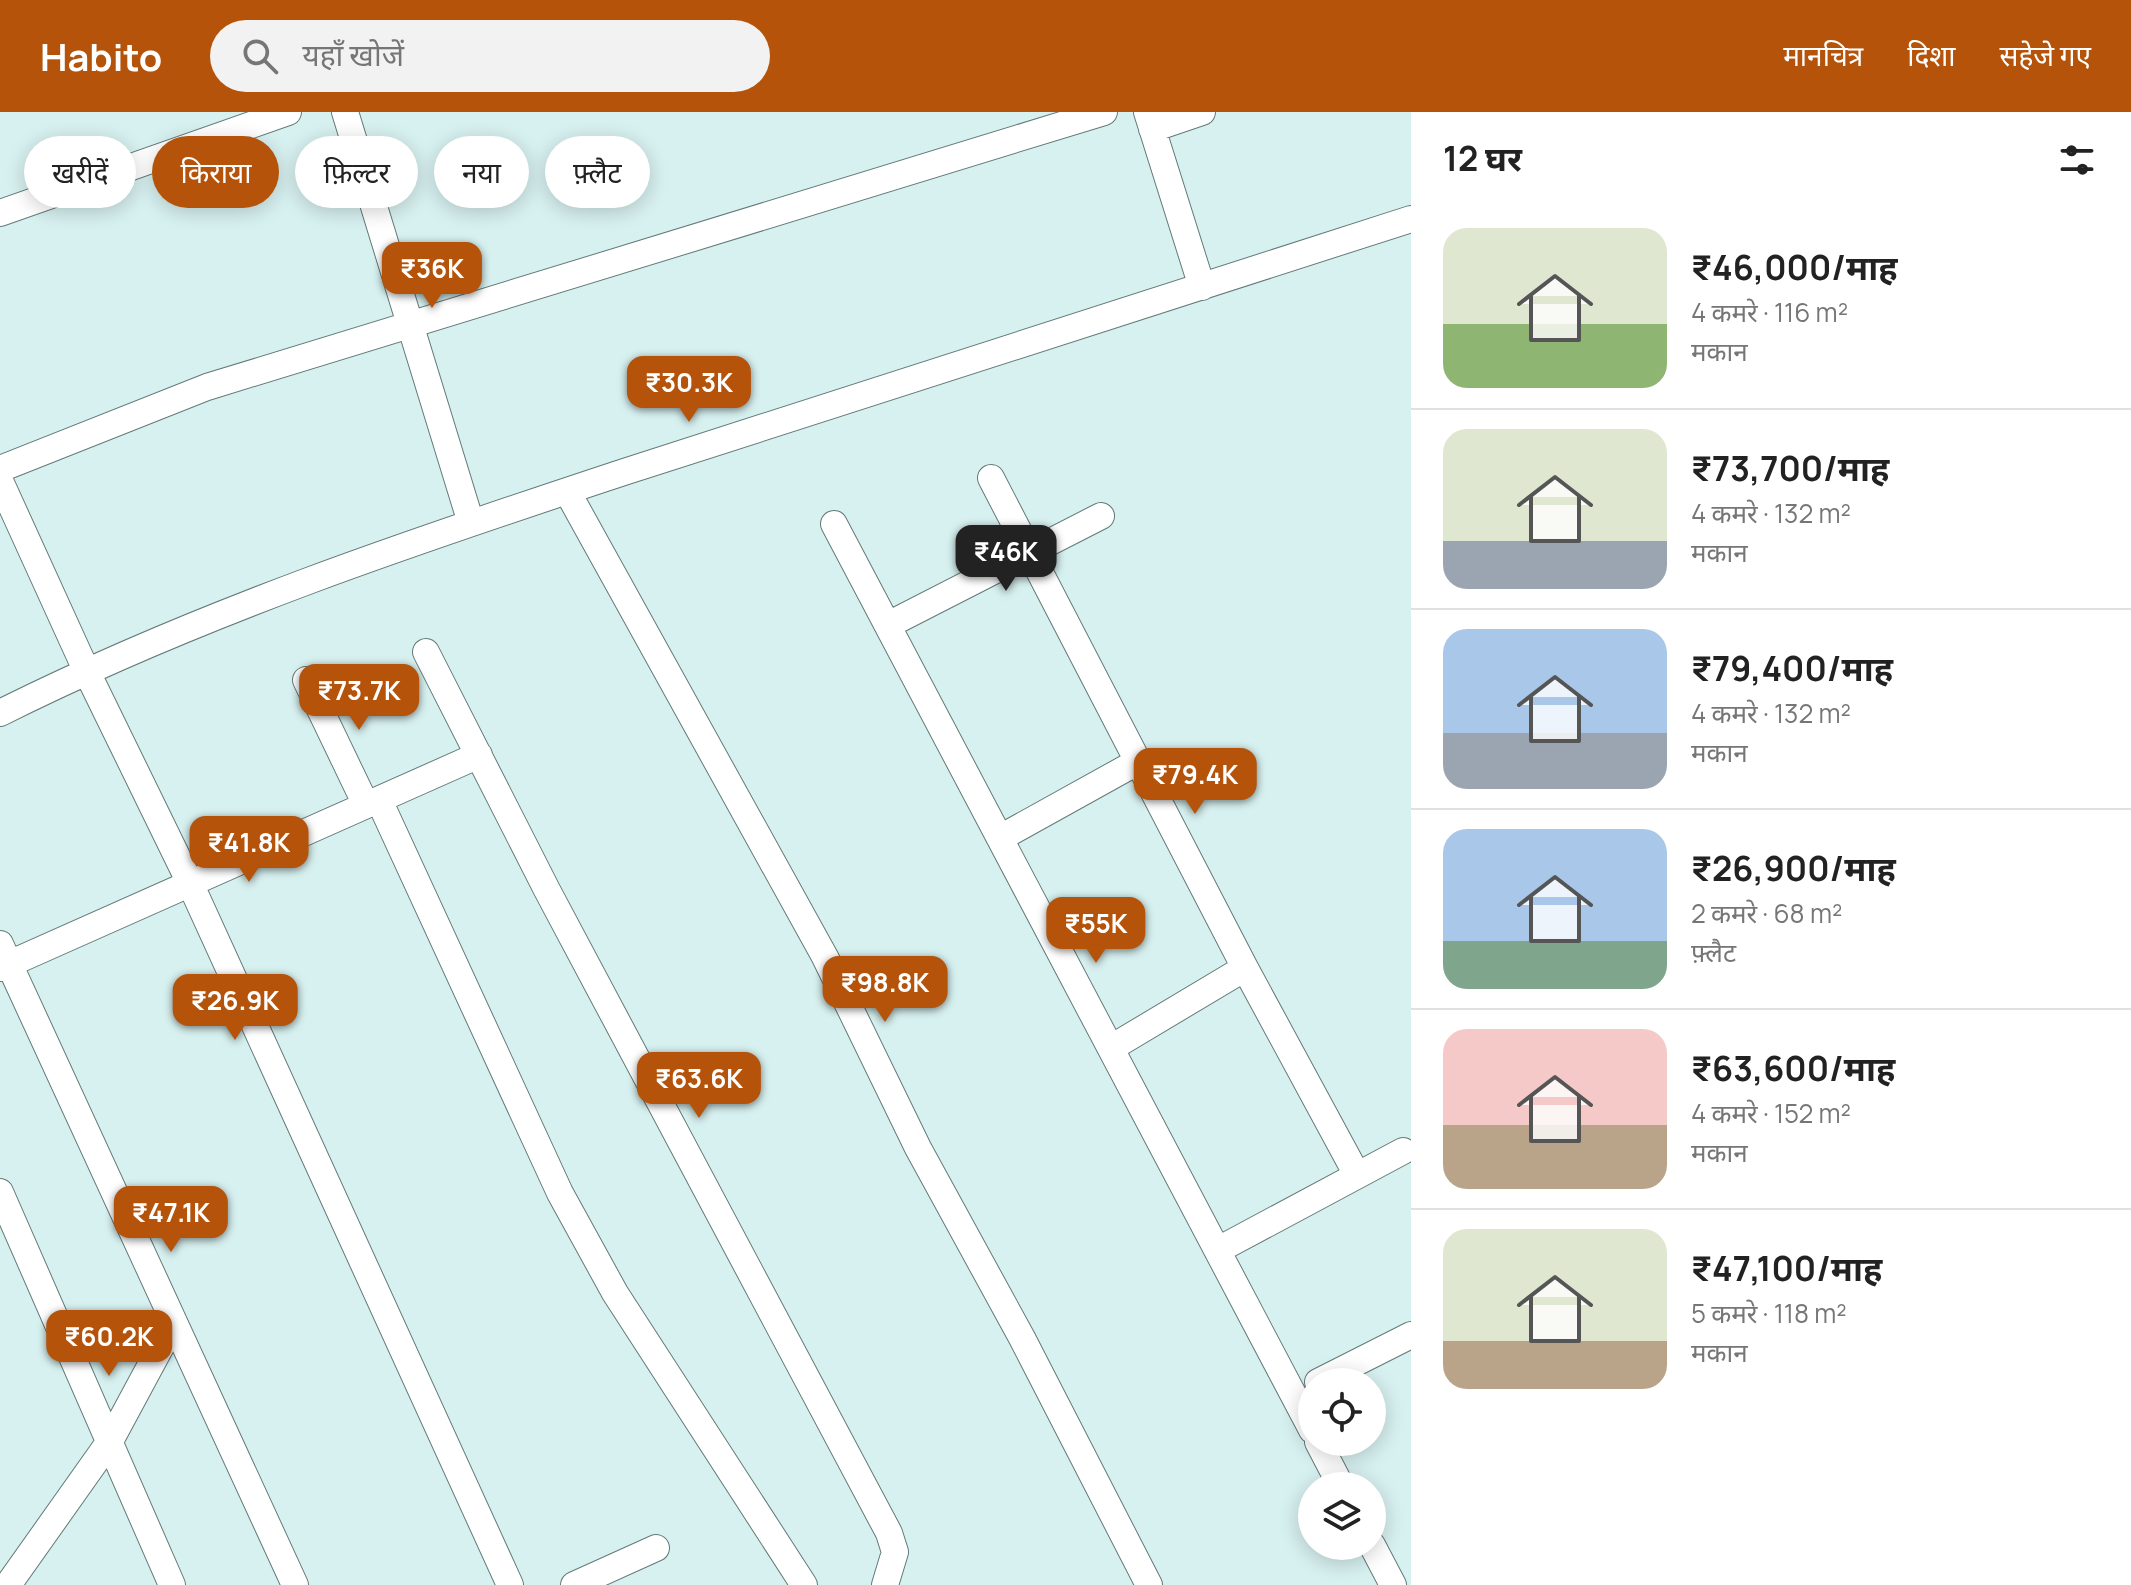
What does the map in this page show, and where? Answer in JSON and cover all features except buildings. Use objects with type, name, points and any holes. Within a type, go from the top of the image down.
[{"type":"street","points":[[0,213],[288,112]]},
{"type":"street","points":[[345,112],[471,523]]},
{"type":"street","points":[[0,469],[168,400],[1104,112]]},
{"type":"street","points":[[1202,112],[1150,120],[1202,287]]},
{"type":"street","points":[[0,713],[86,670],[259,599],[471,523],[977,356],[1411,219]]},
{"type":"street","points":[[991,478],[1245,968],[1357,1175]]},
{"type":"street","points":[[0,481],[86,670],[190,883],[510,1585]]},
{"type":"street","points":[[567,491],[825,957],[918,1148],[1022,1338],[1149,1585]]},
{"type":"street","points":[[888,625],[1101,516]]},
{"type":"street","points":[[834,524],[1218,1250],[1298,1382]]},
{"type":"street","points":[[426,652],[889,1533],[895,1552],[885,1585]]},
{"type":"street","points":[[306,680],[372,802],[560,1193],[615,1293],[804,1585]]},
{"type":"street","points":[[295,1585],[3,958],[190,883],[479,755]]},
{"type":"street","points":[[1000,838],[1139,761]]},
{"type":"street","points":[[1111,1048],[1245,968]]},
{"type":"street","points":[[1218,1250],[1403,1151]]},
{"type":"street","points":[[0,1192],[172,1585]]},
{"type":"street","points":[[8,1585],[110,1441],[174,1322]]},
{"type":"street","points":[[1346,1368],[1411,1335]]},
{"type":"street","points":[[574,1585],[656,1548]]},
{"type":"street","points":[[1380,1560],[1393,1585]]}]
